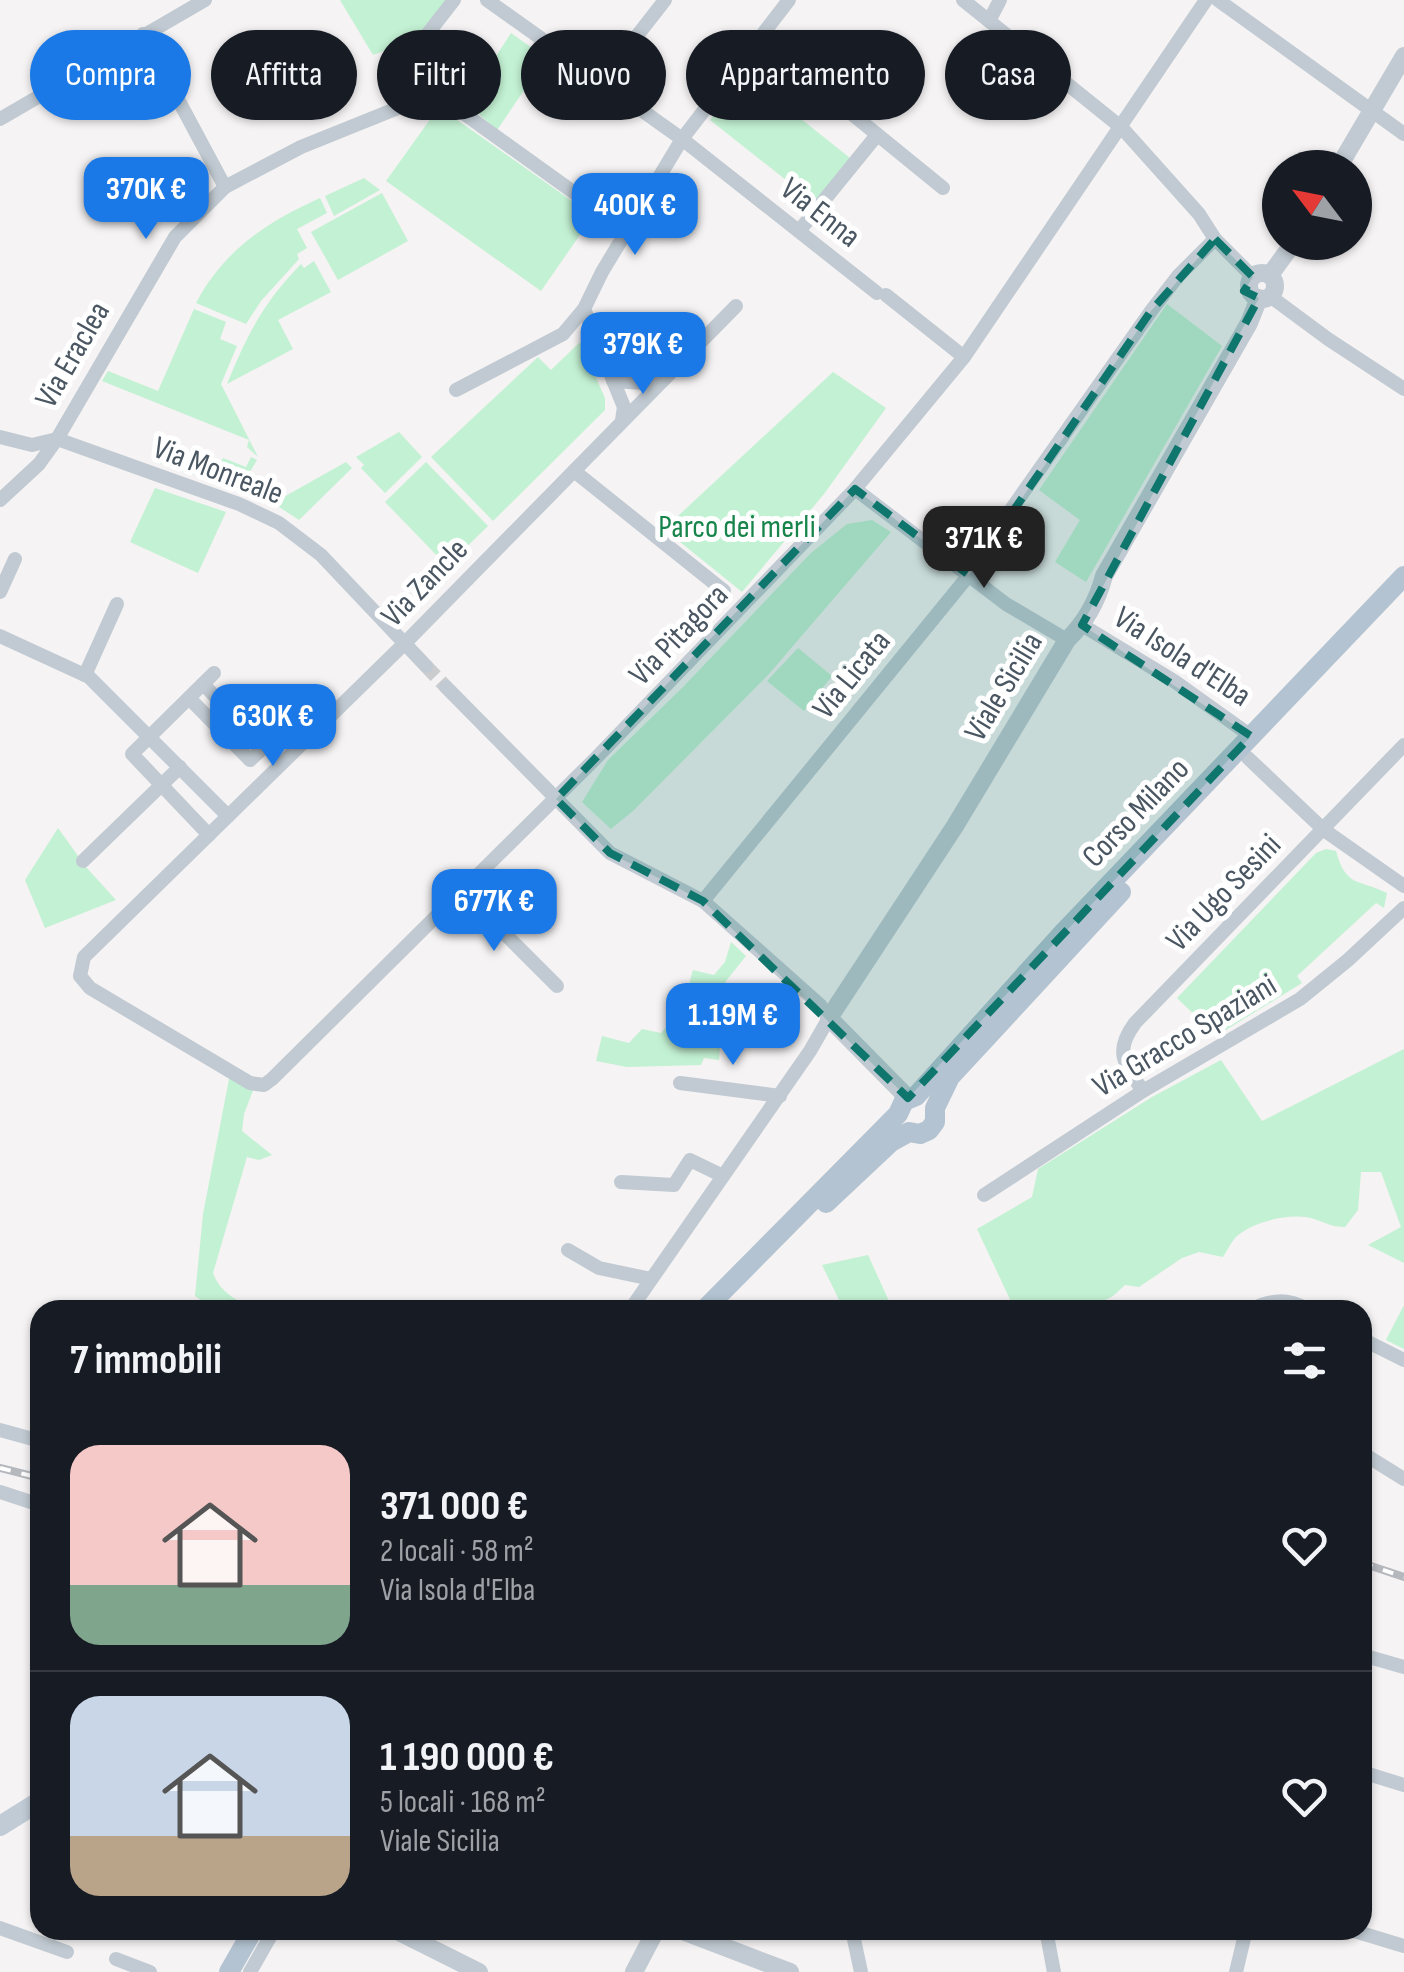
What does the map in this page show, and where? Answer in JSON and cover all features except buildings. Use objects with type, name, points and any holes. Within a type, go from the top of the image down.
[{"type":"main road","name":"Corso Milano","points":[[714,1300],[908,1110],[1062,934],[1404,576]]},
{"type":"main road","name":"Corso Milano","points":[[908,1110],[920,1134],[929,1130],[950,1077],[1404,595]]},
{"type":"main road","points":[[908,1110],[925,1097],[935,1108]]},
{"type":"main road","name":"Corso Milano","points":[[728,1300],[891,1142],[908,1110]]},
{"type":"main road","points":[[0,1826],[30,1807]]},
{"type":"main road","points":[[229,1972],[247,1940]]},
{"type":"street","points":[[150,30],[205,0]]},
{"type":"street","points":[[430,30],[454,0]]},
{"type":"street","name":"Via Enna","points":[[487,0],[529,30]]},
{"type":"street","points":[[642,30],[665,0]]},
{"type":"street","points":[[767,30],[788,0]]},
{"type":"street","points":[[963,0],[1122,128],[1199,214],[1215,239],[1275,286],[1264,297],[1404,388]]},
{"type":"street","points":[[990,21],[1000,0]]},
{"type":"street","name":"Via Pitagora","points":[[264,1085],[556,799],[855,490],[964,357],[1206,0]]},
{"type":"street","points":[[1218,0],[1404,134]]},
{"type":"street","points":[[1348,150],[1404,56]]},
{"type":"street","points":[[0,118],[30,100]]},
{"type":"street","name":"Via Eraclea","points":[[0,500],[39,464],[58,439],[175,237],[225,187],[286,154],[377,117]]},
{"type":"street","points":[[189,120],[225,187]]},
{"type":"street","points":[[473,120],[626,230]]},
{"type":"street","name":"Via Enna","points":[[655,120],[964,357]]},
{"type":"street","points":[[456,390],[563,334],[584,309],[626,230],[697,120]]},
{"type":"street","points":[[860,120],[943,188]]},
{"type":"street","points":[[798,231],[878,135]]},
{"type":"street","name":"Via Licata","points":[[704,902],[969,575],[1150,311],[1215,239]]},
{"type":"street","points":[[1262,276],[1277,260]]},
{"type":"street","name":"Viale Sicilia","points":[[637,1300],[780,1096],[955,826],[1067,640],[1082,625],[1104,576],[1264,297]]},
{"type":"street","name":"Via Zancle","points":[[264,1085],[250,1083],[90,988],[80,976],[84,957],[405,643],[736,306]]},
{"type":"street","points":[[584,309],[624,407],[622,420]]},
{"type":"street","points":[[613,381],[644,383],[666,377]]},
{"type":"street","points":[[0,438],[32,445],[58,439]]},
{"type":"street","name":"Via Monreale","points":[[58,439],[239,504],[279,523],[320,556],[426,666]]},
{"type":"street","points":[[574,471],[724,591]]},
{"type":"street","name":"Via Isola d'Elba","points":[[855,490],[1006,604],[1067,640]]},
{"type":"street","points":[[0,592],[15,559]]},
{"type":"street","points":[[86,675],[117,604]]},
{"type":"street","name":"Via Isola d'Elba","points":[[1082,625],[1174,681],[1251,736]]},
{"type":"street","points":[[0,636],[86,675],[228,816]]},
{"type":"street","points":[[189,698],[250,760],[264,747],[209,679],[189,698],[149,736],[132,754],[209,835]]},
{"type":"street","points":[[446,687],[610,852],[704,902],[820,1005],[908,1110]]},
{"type":"street","name":"Via Ugo Sesini","points":[[1143,1092],[1124,1061],[1126,1036],[1404,745]]},
{"type":"street","points":[[1248,758],[1324,830],[1404,886]]},
{"type":"street","points":[[83,860],[180,767]]},
{"type":"street","points":[[459,895],[477,913],[490,919],[557,986]]},
{"type":"street","name":"Via Gracco Spaziani","points":[[984,1195],[1143,1092],[1300,999],[1404,908]]},
{"type":"street","points":[[680,1083],[780,1096]]},
{"type":"street","points":[[621,1182],[674,1185],[690,1160],[723,1176]]},
{"type":"street","points":[[568,1250],[599,1268],[651,1279]]},
{"type":"street","points":[[1372,1344],[1404,1360]]},
{"type":"street","points":[[0,1430],[30,1438]]},
{"type":"street","points":[[1372,1459],[1404,1479]]},
{"type":"street","points":[[0,1492],[30,1502]]},
{"type":"street","points":[[1372,1658],[1404,1668]]},
{"type":"street","points":[[1372,1775],[1404,1785]]},
{"type":"street","points":[[0,1928],[30,1939]]},
{"type":"street","points":[[1372,1936],[1404,1946]]},
{"type":"street","points":[[34,1940],[67,1952]]},
{"type":"street","points":[[250,1972],[268,1940]]},
{"type":"street","points":[[415,1940],[478,1972]]},
{"type":"street","points":[[634,1972],[651,1940]]},
{"type":"street","points":[[706,1940],[790,1972]]},
{"type":"street","points":[[854,1940],[861,1972]]},
{"type":"street","points":[[1048,1940],[1054,1972]]},
{"type":"street","points":[[1236,1972],[1244,1940]]},
{"type":"street","points":[[116,1959],[150,1972]]},
{"type":"highlighted area","points":[[1215,239],[1253,277],[1244,291],[1259,298],[1082,625],[1251,736],[908,1098],[703,901],[610,853],[556,799],[855,489],[969,575],[1151,311]]},
{"type":"green space","points":[[340,0],[446,0],[422,30],[377,30],[377,54],[373,55]]},
{"type":"green space","points":[[511,33],[521,40],[521,95],[497,130],[486,120],[501,120],[501,49]]},
{"type":"green space","points":[[430,120],[457,120],[593,216],[541,291],[386,181]]},
{"type":"green space","points":[[710,120],[802,120],[850,158],[815,203]]},
{"type":"green space","points":[[364,178],[380,190],[334,216],[325,196]]},
{"type":"green space","points":[[382,193],[408,241],[338,280],[311,232]]},
{"type":"green space","points":[[320,198],[327,213],[297,229],[307,248],[297,254],[299,259],[246,324],[196,303],[220,268],[249,240]]},
{"type":"green space","points":[[314,261],[331,292],[278,320],[293,349],[227,384],[266,306],[301,264],[304,268]]},
{"type":"green space","points":[[1167,304],[1222,346],[1086,582],[1055,562],[1080,520],[1039,490]]},
{"type":"green space","points":[[194,309],[226,322],[220,339],[237,346],[221,384],[258,457],[247,447],[249,440],[102,381],[108,371],[158,391]]},
{"type":"green space","points":[[580,342],[605,398],[605,410],[493,521],[431,457],[538,357],[551,370]]},
{"type":"green space","name":"Parco dei merli","points":[[833,372],[886,408],[824,494],[742,592],[664,529]]},
{"type":"green space","points":[[399,432],[422,457],[385,493],[361,468],[364,465],[356,457]]},
{"type":"green space","points":[[158,455],[214,477],[223,458],[246,467],[251,457],[257,460],[239,490],[155,462]]},
{"type":"green space","points":[[346,462],[352,468],[299,520],[273,503]]},
{"type":"green space","points":[[426,462],[488,526],[447,566],[385,502]]},
{"type":"green space","points":[[155,488],[226,512],[198,573],[130,542]]},
{"type":"green space","points":[[872,520],[891,532],[768,675],[634,810],[611,829],[582,802],[608,760],[811,553],[847,524]]},
{"type":"green space","points":[[798,648],[832,676],[804,711],[767,681]]},
{"type":"green space","points":[[58,828],[116,900],[45,928],[25,880]]},
{"type":"green space","points":[[1336,851],[1349,877],[1387,893],[1384,908],[1376,903],[1297,976],[1302,983],[1216,1036],[1177,998],[1316,853]]},
{"type":"green space","points":[[731,942],[746,956],[726,981],[716,1026],[721,1027],[719,1060],[704,1058],[701,1065],[627,1067],[596,1061],[602,1036],[629,1043],[642,1029],[661,1033],[682,1010],[693,970],[714,975],[725,962]]},
{"type":"green space","points":[[1404,1049],[1404,1263],[1368,1245],[1401,1227],[1381,1172],[1361,1172],[1358,1210],[1345,1227],[1305,1217],[1273,1219],[1243,1231],[1223,1257],[1199,1252],[1182,1258],[1139,1287],[1125,1285],[1105,1300],[1010,1300],[977,1229],[1032,1197],[1038,1169],[1152,1097],[1221,1060],[1262,1121]]},
{"type":"green space","points":[[230,1074],[254,1088],[242,1131],[272,1155],[259,1160],[247,1157],[213,1273],[226,1293],[237,1300],[200,1300],[195,1296],[203,1214]]},
{"type":"green space","points":[[868,1255],[888,1300],[839,1300],[822,1265]]},
{"type":"green space","points":[[1404,1305],[1404,1349],[1386,1340]]},
{"type":"tunnel","points":[[426,666],[446,687]]},
{"type":"railway","points":[[0,1468],[30,1476]]},
{"type":"railway","points":[[1372,1566],[1404,1577]]}]
